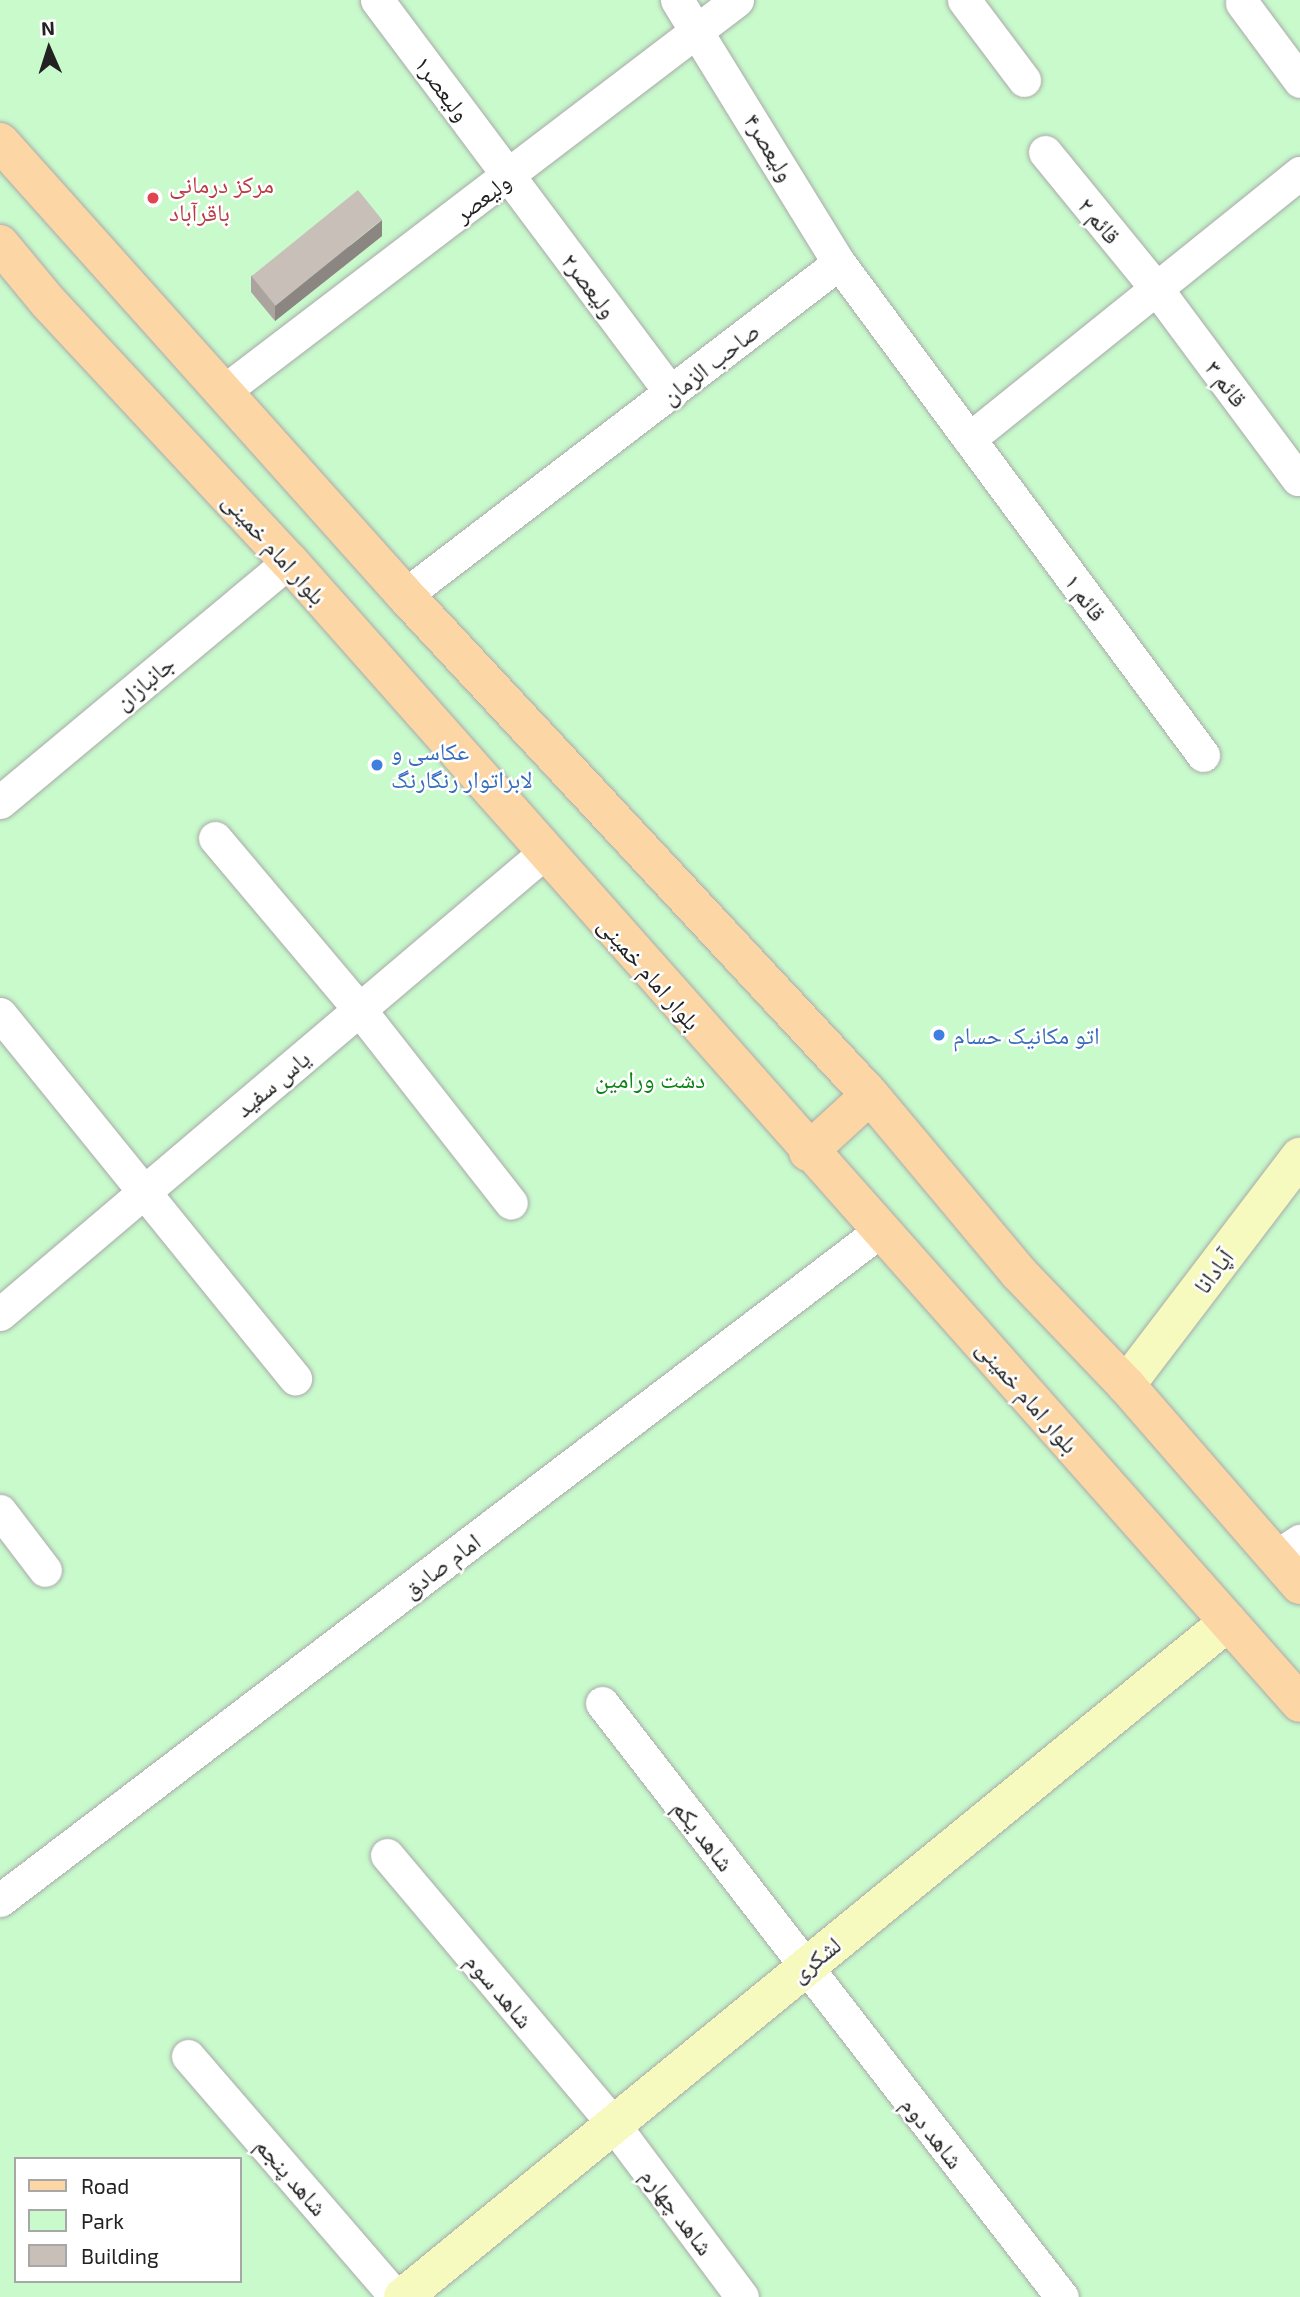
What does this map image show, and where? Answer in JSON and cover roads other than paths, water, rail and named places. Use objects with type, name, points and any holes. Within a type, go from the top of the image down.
[{"type":"main road","points":[[0,142],[405,595],[870,1095],[1019,1273],[1292,1561]]},
{"type":"main road","name":"بلوار امام خمینی","points":[[0,244],[48,302],[289,561],[808,1152],[881,1230],[1300,1703]]},
{"type":"main road","points":[[808,1152],[870,1095]]},
{"type":"street","name":"ولیعصر۱","points":[[377,0],[510,177]]},
{"type":"street","name":"ولیعصر۴","points":[[677,0],[700,32],[839,262]]},
{"type":"street","name":"ولیعصر","points":[[224,391],[510,177],[700,32],[737,0]]},
{"type":"street","points":[[964,0],[1024,80]]},
{"type":"street","points":[[1242,3],[1300,81]]},
{"type":"street","name":"قائم ۲","points":[[1045,152],[1156,288]]},
{"type":"street","points":[[839,262],[969,439],[1300,173]]},
{"type":"street","name":"ولیعصر۲","points":[[510,177],[671,393]]},
{"type":"street","name":"صاحب الزمان","points":[[405,595],[839,262]]},
{"type":"street","name":"قائم ۳","points":[[1156,288],[1297,479]]},
{"type":"street","name":"قائم ۱","points":[[969,439],[1203,755]]},
{"type":"street","name":"جانبازان","points":[[0,802],[289,561]]},
{"type":"street","points":[[215,838],[359,1009],[511,1203]]},
{"type":"street","name":"یاس سفید","points":[[0,1314],[544,853]]},
{"type":"street","points":[[0,1014],[295,1378]]},
{"type":"street","name":"آپادانا","points":[[1126,1385],[1300,1157]]},
{"type":"street","name":"امام صادق","points":[[0,1899],[881,1230]]},
{"type":"street","points":[[0,1511],[45,1570]]},
{"type":"street","name":"لشکری","points":[[403,2297],[1228,1622]]},
{"type":"street","name":"شاهد یکم","points":[[602,1703],[805,1968]]},
{"type":"street","name":"شاهد سوم","points":[[387,1855],[614,2125]]},
{"type":"street","name":"شاهد دوم","points":[[805,1968],[1062,2297]]},
{"type":"street","name":"شاهد پنجم","points":[[188,2056],[396,2297]]},
{"type":"street","name":"شاهد چهارم","points":[[614,2125],[742,2297]]},
{"type":"place","name":"مرکز درمانی باقرآباد","points":[[153,198]]},
{"type":"place","name":"عکاسی و لابراتوار رنگارنگ","points":[[377,765]]},
{"type":"place","name":"اتو مکانیک حسام","points":[[939,1035]]},
{"type":"park label","name":"دشت ورامین","points":[[650,1079]]}]
